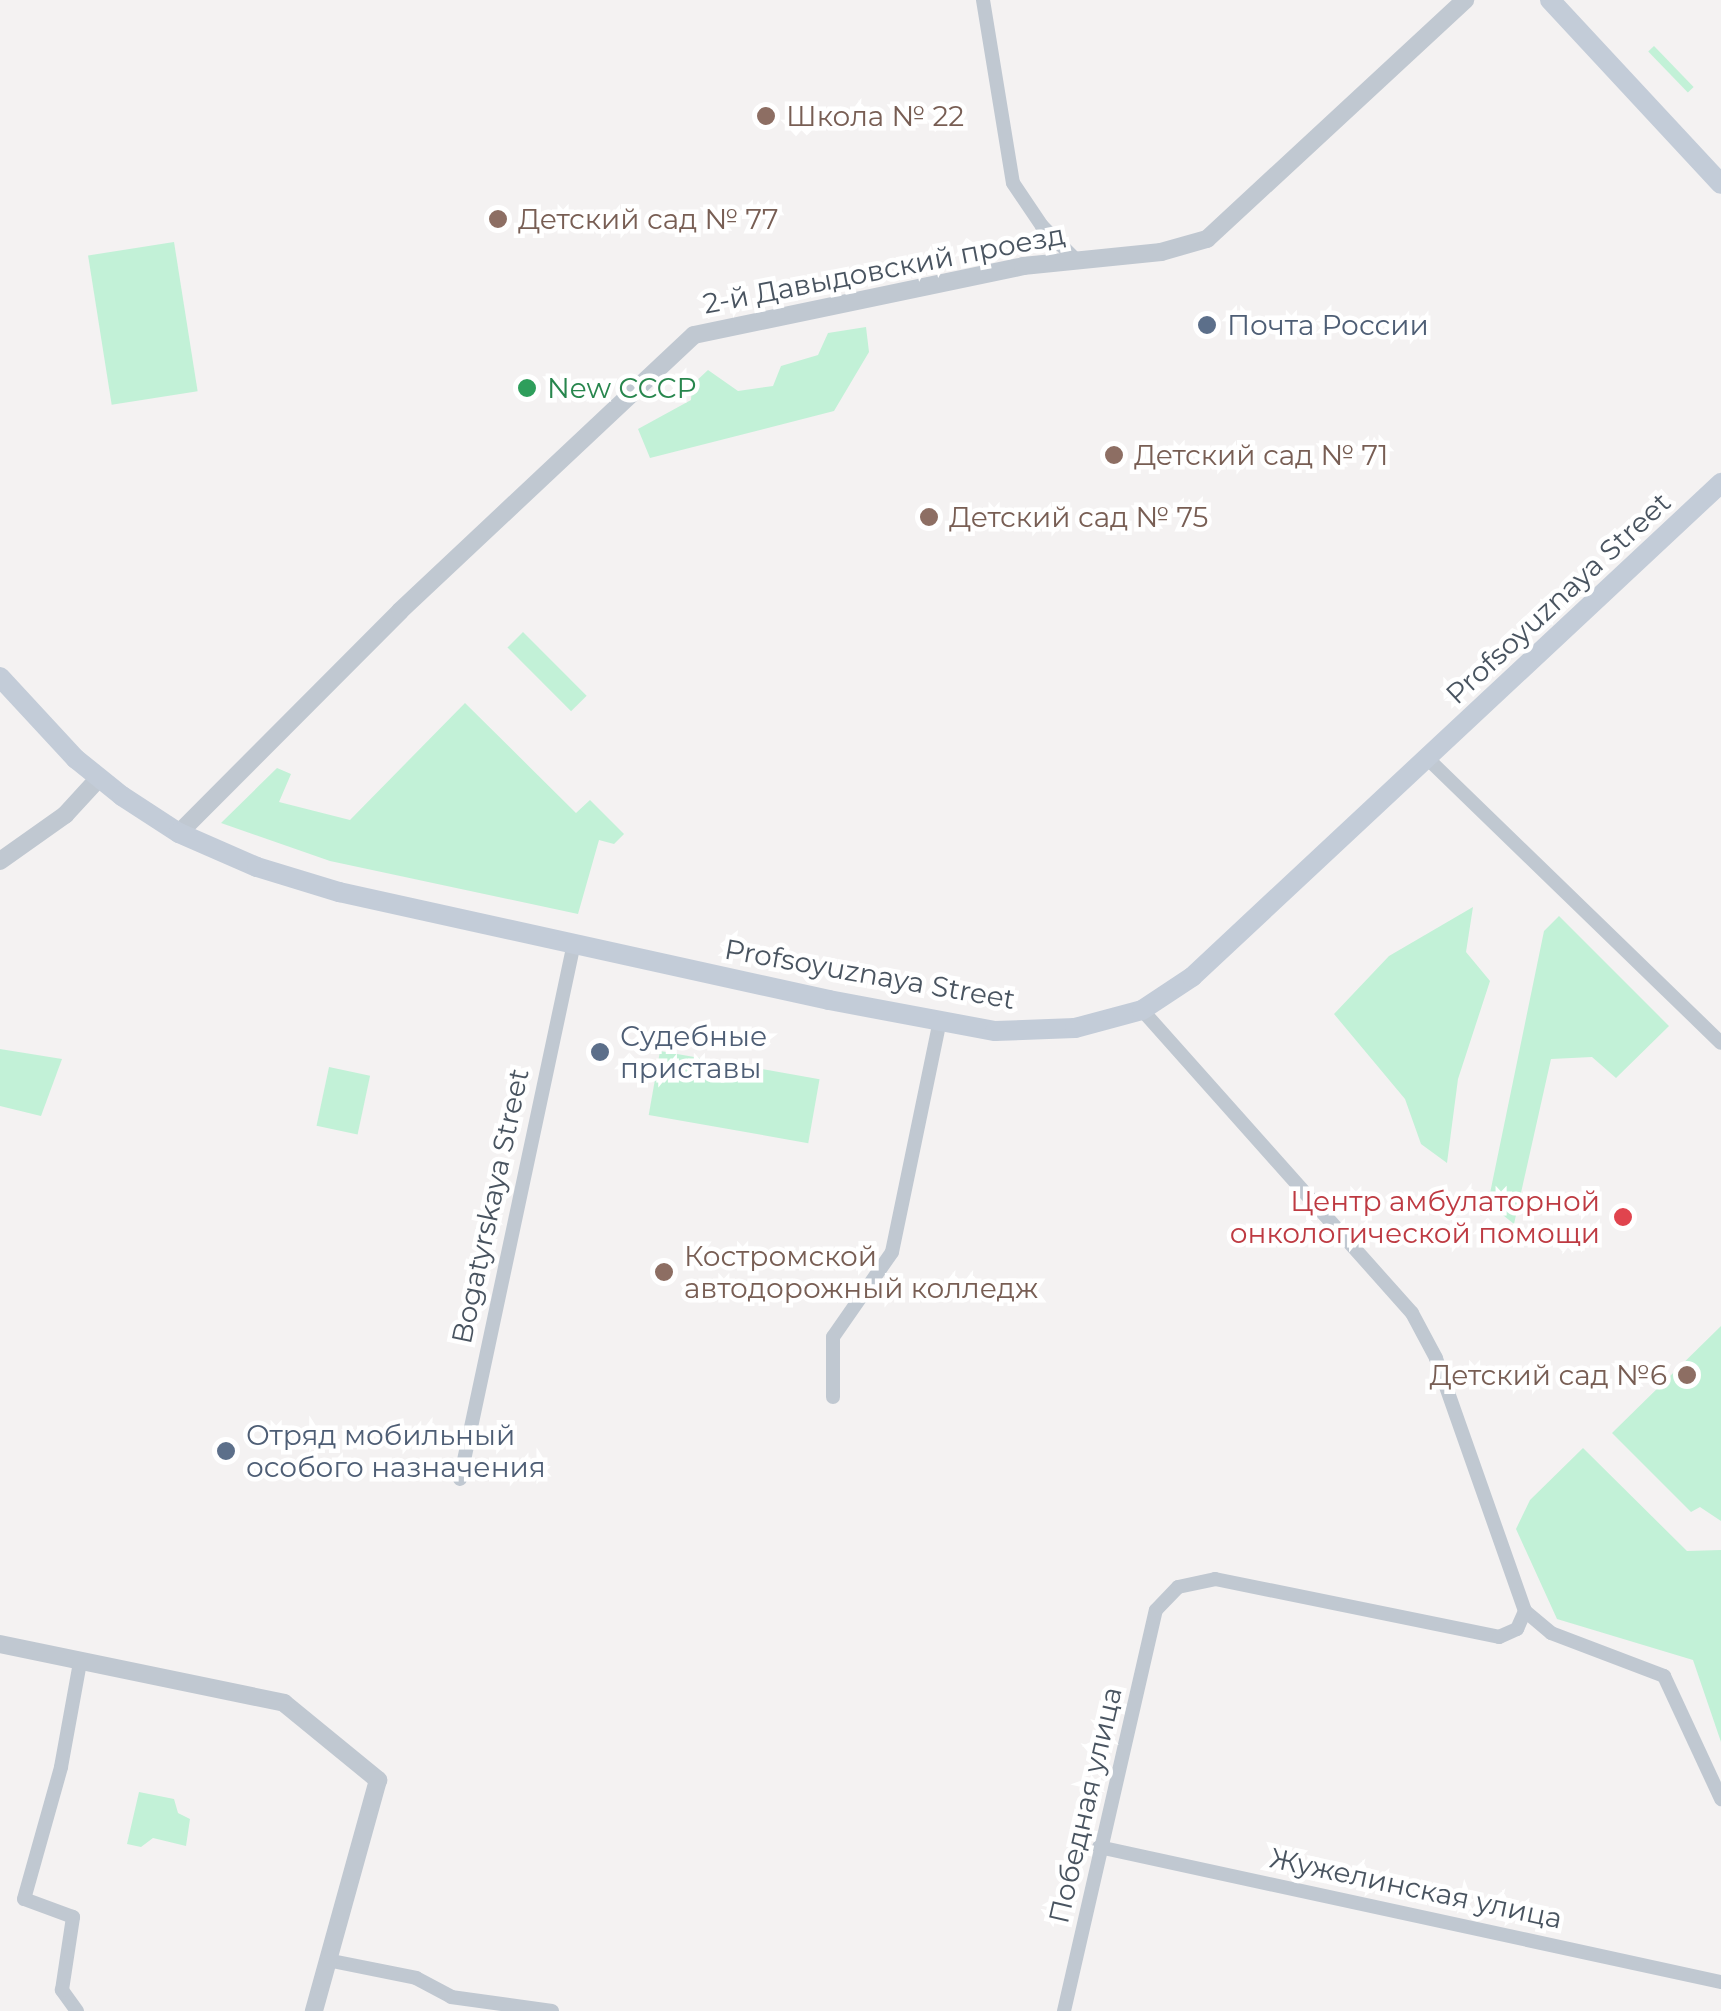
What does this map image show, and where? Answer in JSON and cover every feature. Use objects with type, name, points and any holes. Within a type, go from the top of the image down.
[{"type":"main road","points":[[1550,0],[1721,184]]},
{"type":"main road","name":"Profsoyuznaya Street","points":[[0,676],[98,778],[180,833],[298,880],[940,1021],[995,1030],[1062,1029],[1142,1010],[1192,977],[1721,483]]},
{"type":"street","points":[[983,0],[1014,183],[1042,226],[1075,258]]},
{"type":"street","name":"2-й Давыдовский проезд","points":[[180,833],[400,611],[694,335],[1075,258],[1161,252],[1208,239],[1465,0]]},
{"type":"street","points":[[1427,758],[1721,1043]]},
{"type":"street","points":[[0,861],[65,814],[98,778]]},
{"type":"street","name":"Bogatyrskaya Street","points":[[460,1479],[574,943]]},
{"type":"street","points":[[1142,1010],[1412,1313],[1436,1358],[1525,1611],[1551,1633],[1664,1676],[1721,1799]]},
{"type":"street","points":[[833,1397],[834,1337],[892,1252],[940,1021]]},
{"type":"street","name":"Победная улица","points":[[1064,2011],[1098,1847],[1156,1610],[1178,1587],[1214,1579],[1499,1637],[1517,1629],[1525,1611]]},
{"type":"street","points":[[0,1644],[284,1703],[378,1780],[314,2011]]},
{"type":"street","points":[[77,2011],[62,1990],[73,1916],[24,1899],[61,1767],[80,1662]]},
{"type":"street","name":"Жужелинская улица","points":[[1098,1847],[1721,1982]]},
{"type":"street","points":[[327,1960],[416,1978],[451,1997],[552,2011]]},
{"type":"green space","points":[[1654,46],[1694,87],[1688,93],[1648,52]]},
{"type":"green space","points":[[174,242],[198,391],[112,405],[88,256]]},
{"type":"green space","points":[[866,327],[869,352],[834,411],[650,458],[638,429],[691,400],[692,385],[708,370],[738,391],[773,386],[781,366],[818,355],[828,333]]},
{"type":"green space","points":[[523,632],[587,696],[571,711],[507,648]]},
{"type":"green space","points":[[465,703],[576,813],[590,800],[624,834],[614,844],[599,840],[578,914],[330,861],[221,823],[277,768],[291,774],[279,802],[350,820]]},
{"type":"green space","points":[[1473,907],[1466,952],[1490,981],[1458,1079],[1447,1163],[1421,1144],[1405,1099],[1334,1014],[1389,956]]},
{"type":"green space","points":[[1559,916],[1669,1026],[1616,1078],[1592,1057],[1551,1059],[1514,1224],[1488,1203],[1544,931]]},
{"type":"green space","points":[[0,1049],[62,1059],[41,1116],[0,1106]]},
{"type":"green space","points":[[660,1051],[820,1079],[808,1143],[649,1115]]},
{"type":"green space","points":[[329,1067],[370,1076],[358,1134],[317,1126]]},
{"type":"green space","name":"Детский сад №6","points":[[1721,1326],[1721,1521],[1700,1507],[1691,1512],[1612,1433]]},
{"type":"green space","points":[[1583,1448],[1687,1551],[1721,1550],[1721,1742],[1693,1660],[1557,1619],[1516,1529],[1530,1500]]},
{"type":"green space","points":[[139,1792],[174,1799],[178,1813],[190,1819],[186,1846],[153,1838],[141,1847],[127,1844]]},
{"type":"place","name":"Школа № 22","points":[[766,116]]},
{"type":"place","name":"Детский сад № 77","points":[[498,219]]},
{"type":"place","name":"Почта России","points":[[1207,325]]},
{"type":"place","name":"New СССР","points":[[527,388]]},
{"type":"place","name":"Детский сад № 71","points":[[1114,455]]},
{"type":"place","name":"Детский сад № 75","points":[[929,517]]},
{"type":"place","name":"Судебные приставы","points":[[600,1052]]},
{"type":"place","name":"Центр амбулаторной онкологической помощи","points":[[1623,1217]]},
{"type":"place","name":"Костромской автодорожный колледж","points":[[664,1272]]},
{"type":"place","name":"Детский сад №6","points":[[1687,1375]]},
{"type":"place","name":"Отряд мобильный особого назначения","points":[[226,1451]]}]
